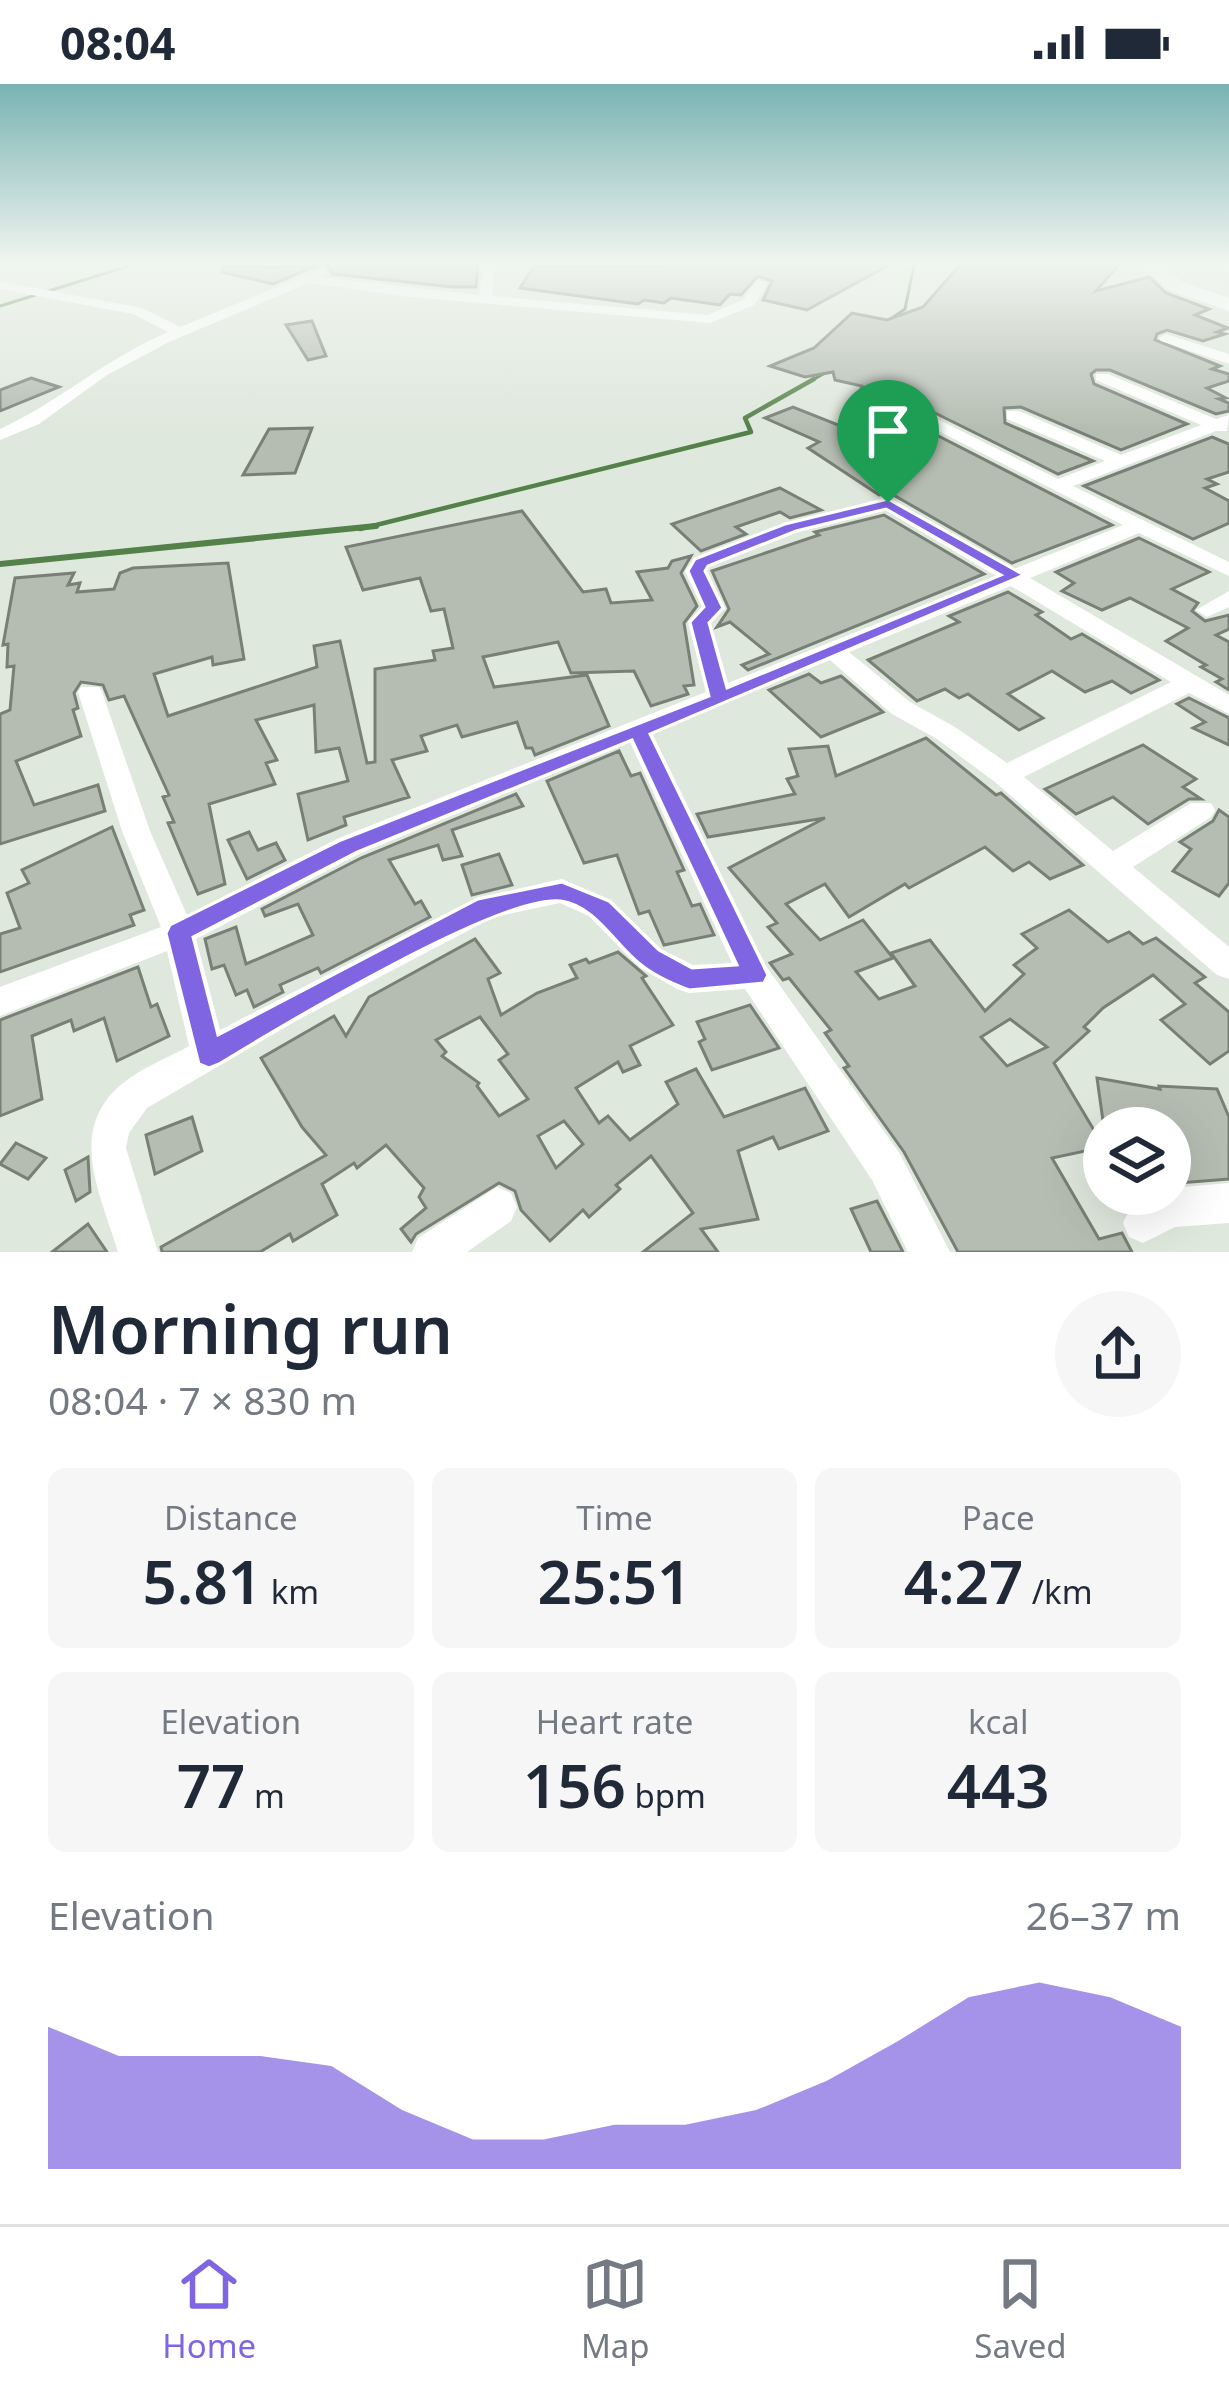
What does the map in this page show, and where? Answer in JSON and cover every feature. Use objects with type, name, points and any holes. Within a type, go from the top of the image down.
[{"type":"street","points":[[154,320],[178,332]]},
{"type":"street","points":[[0,435],[33,420],[102,372],[206,320]]},
{"type":"street","points":[[1166,338],[1229,359]]},
{"type":"street","points":[[1102,376],[1225,425]]},
{"type":"street","points":[[0,412],[33,420]]},
{"type":"street","points":[[1013,415],[1118,460]]},
{"type":"street","points":[[925,420],[1229,570]]},
{"type":"street","points":[[1056,486],[1225,425]]},
{"type":"street","points":[[720,699],[699,622],[714,608],[696,571],[701,563],[847,511],[888,503],[1229,706]]},
{"type":"street","points":[[0,1002],[179,933],[349,846],[1137,527]]},
{"type":"street","points":[[1208,610],[1229,598]]},
{"type":"street","points":[[832,650],[901,708],[946,733],[1005,776],[1229,966]]},
{"type":"street","points":[[1005,776],[1189,683]]},
{"type":"street","points":[[90,692],[136,831],[179,933],[209,1055]]},
{"type":"street","points":[[638,731],[754,975],[886,1167],[930,1252]]},
{"type":"street","points":[[1111,867],[1201,810]]},
{"type":"street","points":[[138,1252],[107,1148],[112,1126],[134,1096],[284,1011],[487,906],[562,891],[600,908],[650,958],[689,979],[754,975]]},
{"type":"street","points":[[1143,1223],[1169,1208],[1229,1203]]},
{"type":"street","points":[[432,1252],[497,1207]]},
{"type":"building","points":[[845,320],[1206,320],[1228,328],[1217,332],[1225,334],[1203,341],[1167,330],[1155,340],[1229,374],[1229,381],[1207,388],[1226,398],[1219,399],[1229,403],[1229,411],[1216,414],[1110,370],[1096,370],[1091,374],[1094,384],[1187,424],[1121,450],[1021,407],[1004,408],[1005,423],[1093,461],[1058,474],[933,412],[916,416],[915,424],[1112,525],[1012,563],[890,493],[879,495],[808,448],[819,442],[765,418],[793,407],[843,427],[906,406],[860,393],[862,386],[835,380],[833,372],[805,377],[770,366],[814,348]]},
{"type":"building","points":[[312,321],[326,356],[308,360],[286,325]]},
{"type":"building","points":[[31,378],[59,387],[0,411],[0,390]]},
{"type":"building","points":[[312,428],[295,473],[243,475],[269,429]]},
{"type":"building","points":[[1212,437],[1229,444],[1229,472],[1207,479],[1217,484],[1205,488],[1229,501],[1229,523],[1193,539],[1084,486]]},
{"type":"building","points":[[780,488],[821,510],[790,518],[780,512],[736,527],[746,534],[701,551],[672,524]]},
{"type":"building","points":[[522,511],[583,592],[606,589],[611,603],[652,600],[637,572],[668,568],[672,561],[691,556],[681,573],[697,606],[684,623],[694,685],[684,686],[688,694],[651,706],[634,671],[571,673],[558,642],[483,657],[494,687],[587,675],[609,726],[535,755],[532,748],[526,748],[517,722],[462,737],[457,725],[421,736],[427,751],[392,760],[409,797],[344,817],[346,825],[308,840],[298,794],[348,781],[339,748],[316,752],[314,705],[256,720],[277,760],[266,763],[275,784],[209,804],[225,884],[198,894],[168,823],[174,822],[163,797],[169,795],[124,696],[109,700],[103,685],[81,682],[74,693],[78,708],[73,710],[81,736],[16,761],[34,805],[98,785],[105,811],[0,844],[0,714],[10,710],[14,666],[7,667],[8,644],[3,645],[15,578],[74,573],[68,585],[80,583],[77,592],[114,589],[120,573],[133,568],[228,563],[244,659],[213,665],[212,657],[154,674],[168,716],[317,667],[314,646],[340,641],[367,763],[375,762],[375,669],[435,660],[433,651],[453,648],[444,609],[431,611],[420,578],[363,590],[346,547]]},
{"type":"building","points":[[884,515],[984,574],[748,670],[742,665],[769,654],[730,622],[717,627],[729,609],[712,571],[819,535],[815,532]]},
{"type":"building","points":[[1139,538],[1209,572],[1172,589],[1198,603],[1192,611],[1205,621],[1229,615],[1229,629],[1216,635],[1229,642],[1229,690],[1216,682],[1222,679],[1201,667],[1206,665],[1166,641],[1188,628],[1130,598],[1102,610],[1062,591],[1074,583],[1056,572]]},
{"type":"building","points":[[1008,592],[1042,612],[1036,615],[1071,639],[1082,634],[1159,680],[1131,693],[1112,681],[1085,692],[1052,671],[1008,694],[1043,718],[1019,730],[968,694],[959,698],[945,689],[917,701],[868,660],[959,622],[949,616]]},
{"type":"building","points":[[809,674],[821,683],[841,676],[883,712],[821,737],[769,690]]},
{"type":"building","points":[[1189,698],[1229,718],[1229,745],[1193,728],[1205,722],[1177,704]]},
{"type":"building","points":[[926,738],[996,795],[1001,793],[1083,865],[1050,879],[1029,862],[1013,871],[985,847],[909,888],[905,884],[849,917],[825,884],[786,904],[820,940],[863,920],[893,958],[856,972],[879,999],[915,986],[891,953],[930,940],[985,1011],[1024,974],[1014,965],[1037,948],[1022,934],[1069,910],[1108,942],[1129,932],[1143,944],[1156,938],[1205,977],[1195,983],[1229,1012],[1229,1051],[1210,1064],[1161,1020],[1185,1004],[1153,975],[1103,1008],[1084,1027],[1089,1031],[1054,1063],[1083,1112],[1083,1151],[1052,1158],[1099,1239],[1122,1233],[1132,1252],[958,1252],[904,1152],[844,1068],[849,1066],[825,1033],[831,1030],[789,978],[783,980],[770,963],[792,954],[768,927],[777,923],[729,868],[825,818],[708,837],[697,814],[795,794],[787,779],[798,776],[789,749],[828,746],[836,776]],"holes":[[[1010,1019],[1047,1047],[1007,1066],[981,1037]]]},
{"type":"building","points":[[1143,745],[1196,779],[1183,787],[1201,799],[1189,799],[1148,824],[1113,797],[1076,814],[1045,789]]},
{"type":"building","points":[[619,751],[631,776],[640,773],[684,870],[677,872],[692,906],[700,904],[714,935],[664,945],[649,911],[639,914],[617,855],[584,863],[547,781]]},
{"type":"building","points":[[516,794],[523,806],[452,830],[462,856],[443,860],[438,845],[389,860],[415,904],[421,901],[430,917],[321,973],[318,968],[280,985],[283,992],[254,1007],[247,990],[236,995],[224,965],[212,969],[205,939],[236,927],[246,964],[313,935],[298,904],[265,916],[262,909],[361,858]]},
{"type":"building","points":[[1219,810],[1229,817],[1229,883],[1219,896],[1173,871],[1191,849],[1180,842],[1213,821]]},
{"type":"building","points":[[112,827],[144,910],[130,915],[134,925],[0,972],[0,934],[20,928],[7,893],[29,883],[22,870]]},
{"type":"building","points":[[249,832],[258,850],[276,843],[285,860],[247,879],[228,840]]},
{"type":"building","points":[[499,854],[512,885],[472,895],[462,865]]},
{"type":"building","points":[[475,939],[500,973],[488,979],[501,1015],[537,993],[577,978],[570,965],[618,952],[646,976],[642,978],[673,1025],[630,1046],[640,1065],[623,1072],[618,1062],[576,1088],[599,1123],[608,1116],[630,1140],[678,1104],[666,1082],[696,1069],[724,1117],[805,1088],[828,1131],[779,1149],[773,1137],[738,1151],[758,1219],[701,1229],[718,1252],[643,1252],[693,1213],[651,1156],[616,1185],[620,1189],[589,1217],[583,1210],[550,1241],[521,1210],[515,1191],[499,1183],[416,1234],[411,1242],[401,1229],[426,1208],[419,1197],[424,1188],[386,1145],[357,1168],[354,1163],[322,1184],[337,1215],[293,1241],[290,1234],[260,1252],[162,1252],[161,1247],[326,1155],[302,1127],[261,1058],[334,1016],[346,1036],[369,997]],"holes":[[[480,1017],[508,1054],[499,1060],[528,1099],[499,1116],[479,1083],[442,1056],[446,1052],[436,1040]],[[564,1121],[583,1144],[556,1168],[538,1136]]]},
{"type":"building","points":[[138,967],[151,1007],[157,1004],[169,1036],[117,1061],[104,1018],[74,1031],[71,1020],[32,1036],[42,1099],[0,1116],[0,1020]]},
{"type":"building","points":[[750,1005],[779,1048],[712,1070],[699,1042],[705,1039],[697,1022]]},
{"type":"building","points":[[1097,1078],[1160,1089],[1217,1089],[1229,1117],[1229,1179],[1191,1182],[1191,1107],[1101,1107]]},
{"type":"building","points":[[192,1117],[202,1151],[155,1174],[146,1135]]},
{"type":"building","points":[[16,1143],[46,1158],[28,1179],[0,1164]]},
{"type":"building","points":[[88,1157],[90,1192],[76,1201],[65,1170]]},
{"type":"building","points":[[877,1201],[903,1252],[871,1252],[851,1209]]},
{"type":"building","points":[[88,1224],[107,1252],[52,1252]]},
{"type":"waterway","points":[[882,325],[890,320]]},
{"type":"waterway","points":[[809,382],[832,369]]},
{"type":"waterway","points":[[369,527],[751,432],[745,418],[814,379]]},
{"type":"waterway","points":[[369,527],[376,526]]},
{"type":"waterway","points":[[0,564],[369,527]]},
{"type":"waterway","points":[[360,529],[369,527]]},
{"type":"route","points":[[888,503],[790,528],[701,563],[696,571],[714,608],[699,622],[720,699],[530,771],[349,846],[179,933],[209,1055],[487,906],[562,891],[600,908],[650,958],[689,979],[754,975],[638,731],[720,699],[1015,575],[888,503]]}]
